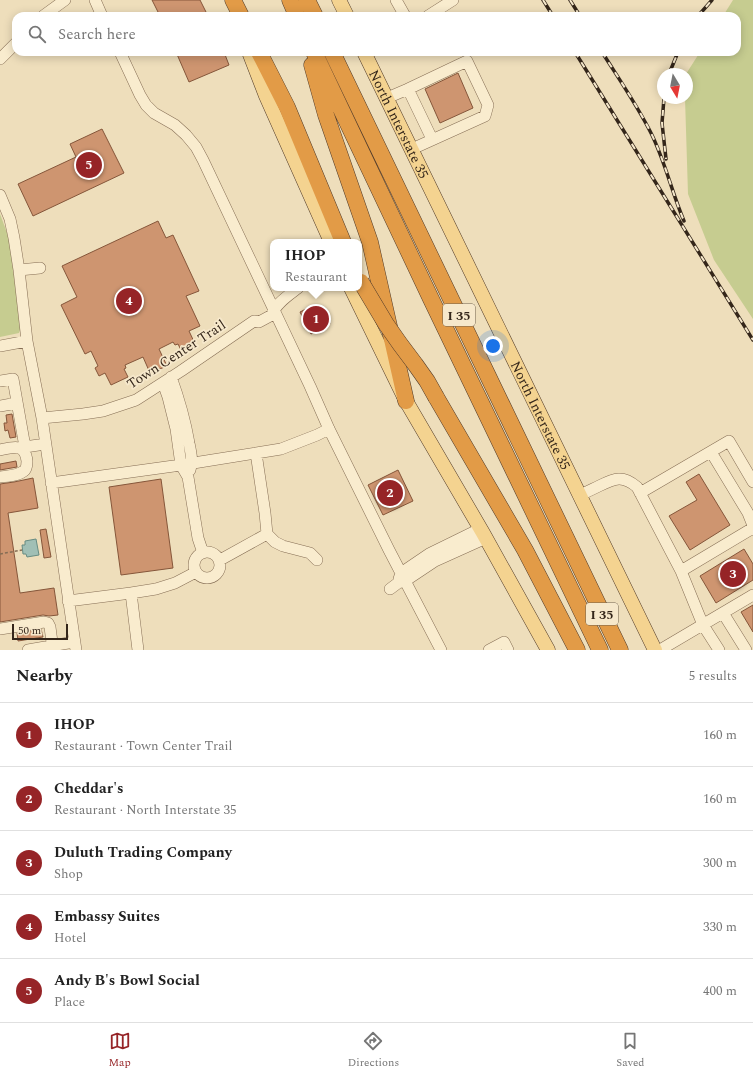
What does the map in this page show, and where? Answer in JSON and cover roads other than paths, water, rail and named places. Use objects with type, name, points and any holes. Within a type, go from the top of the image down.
[{"type":"highway","points":[[232,0],[239,12]]},
{"type":"highway","points":[[290,0],[295,12]]},
{"type":"highway","points":[[307,0],[313,12]]},
{"type":"highway","points":[[261,56],[287,107],[342,239]]},
{"type":"highway","points":[[310,56],[326,115],[370,242],[406,401]]},
{"type":"highway","name":"I 35","points":[[316,56],[600,650]]},
{"type":"highway","name":"I 35","points":[[334,56],[620,650]]},
{"type":"highway","points":[[362,290],[427,381],[525,550],[577,650]]},
{"type":"highway","points":[[585,577],[630,650]]},
{"type":"main road","points":[[232,0],[236,12]]},
{"type":"main road","points":[[339,0],[345,12]]},
{"type":"main road","points":[[251,56],[266,96],[330,239]]},
{"type":"main road","name":"North Interstate 35","points":[[366,56],[655,650]]},
{"type":"main road","points":[[360,291],[406,401],[483,533],[548,650]]},
{"type":"street","points":[[48,12],[65,0]]},
{"type":"street","points":[[95,0],[100,12]]},
{"type":"street","points":[[396,0],[403,12]]},
{"type":"street","points":[[434,12],[453,0]]},
{"type":"street","points":[[0,59],[12,46]]},
{"type":"street","points":[[122,56],[146,105],[154,113],[175,125],[196,147],[329,429],[388,550],[399,582],[441,650]]},
{"type":"street","points":[[387,98],[467,60],[488,105],[485,116],[412,149]]},
{"type":"street","points":[[408,88],[432,140]]},
{"type":"street","points":[[0,195],[10,218],[19,270],[27,340],[42,418],[75,646],[28,650]]},
{"type":"street","points":[[19,270],[40,268]]},
{"type":"street","name":"Town Center Trail","points":[[42,418],[103,411],[136,400],[254,321],[259,322],[272,315],[273,310],[294,291]]},
{"type":"street","points":[[0,346],[27,340]]},
{"type":"street","points":[[0,381],[13,379],[27,466],[24,471],[18,474],[0,477]]},
{"type":"street","points":[[167,380],[178,414],[186,428],[192,463],[188,477]]},
{"type":"street","points":[[0,406],[17,403]]},
{"type":"street","points":[[178,414],[176,429],[181,465],[188,477],[198,538],[203,553]]},
{"type":"street","points":[[51,483],[181,465],[281,449],[329,429]]},
{"type":"street","points":[[640,493],[729,441],[753,482]]},
{"type":"street","points":[[0,450],[45,444]]},
{"type":"street","points":[[681,572],[753,529],[748,513],[711,452]]},
{"type":"street","points":[[256,453],[267,534],[275,542],[310,553],[317,560]]},
{"type":"street","points":[[580,496],[618,478],[623,479],[637,487],[681,572],[704,625],[719,650]]},
{"type":"street","points":[[399,582],[429,554],[483,533]]},
{"type":"street","points":[[220,560],[267,534]]},
{"type":"street","points":[[68,602],[131,593],[200,578],[212,578],[222,574],[220,560],[215,554],[200,554],[195,561],[194,568],[200,578]]},
{"type":"street","points":[[131,593],[138,650]]},
{"type":"street","points":[[660,650],[753,595]]},
{"type":"street","points":[[723,613],[746,650]]},
{"type":"street","points":[[0,629],[44,622],[48,623],[53,648]]},
{"type":"street","points":[[489,650],[504,642],[508,650]]},
{"type":"water","points":[[36,539],[39,555],[27,557],[26,554],[23,554],[22,545],[25,545],[25,541]]},
{"type":"railway","points":[[543,0],[550,12]]},
{"type":"railway","points":[[570,0],[578,12]]},
{"type":"railway","points":[[702,12],[712,0]]},
{"type":"railway","points":[[577,56],[753,340]]},
{"type":"railway","points":[[605,56],[634,102],[651,133],[684,221]]},
{"type":"railway","points":[[671,68],[676,56]]},
{"type":"railway","points":[[664,104],[662,123],[666,159]]},
{"type":"place","name":"Andy B's Bowl Social","points":[[89,165]]},
{"type":"place","name":"Embassy Suites","points":[[129,301]]},
{"type":"place","name":"IHOP","points":[[316,319]]},
{"type":"place","name":"Cheddar's","points":[[390,493]]},
{"type":"place","name":"Duluth Trading Company","points":[[733,574]]}]
